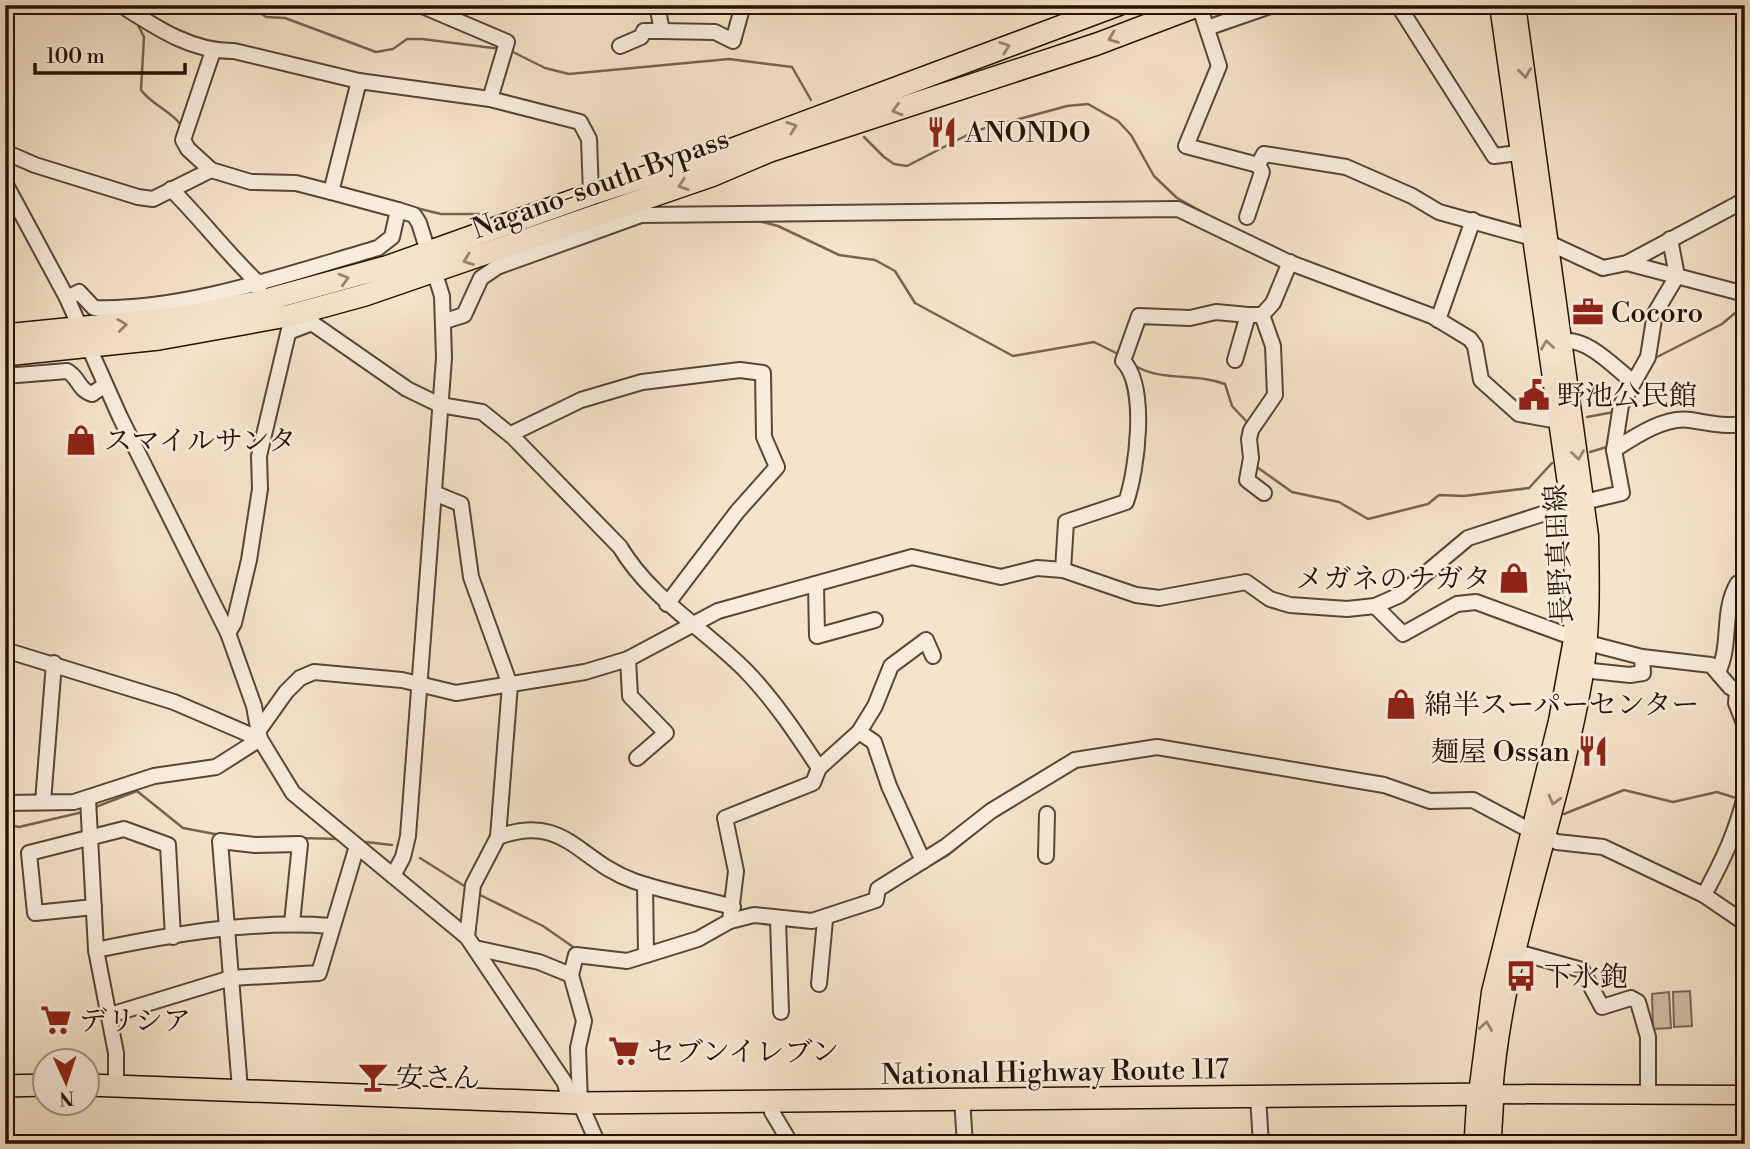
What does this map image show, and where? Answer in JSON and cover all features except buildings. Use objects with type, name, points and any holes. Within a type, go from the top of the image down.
[{"type":"highway","name":"Nagano-south Bypass","points":[[5,355],[91,349],[291,323],[591,194],[730,150],[1118,5]]},
{"type":"highway","name":"Nagano-south Bypass","points":[[5,335],[80,330],[176,318],[260,292],[432,262],[711,176],[770,151],[1022,70],[1199,5]]},
{"type":"highway","name":"National Highway Route 117","points":[[102,1084],[580,1103],[1485,1094]]},
{"type":"highway","points":[[5,1086],[32,1085]]},
{"type":"highway","points":[[1475,1144],[1485,1094]]},
{"type":"highway","points":[[1485,1094],[1490,1144]]},
{"type":"main road","name":"長野真田線","points":[[1485,1094],[1510,972],[1517,952],[1538,833],[1581,641],[1574,579],[1577,503],[1561,342],[1518,153],[1499,5]]},
{"type":"main road","name":"長野真田線","points":[[1516,5],[1558,421],[1577,503]]},
{"type":"main road","name":"長野真田線","points":[[1485,1094],[1491,992],[1538,833]]},
{"type":"main road","points":[[1485,1094],[1745,1095]]},
{"type":"street","points":[[5,23],[7,5]]},
{"type":"street","points":[[121,5],[148,24],[213,51],[234,51],[359,81],[490,99],[580,122],[589,139],[591,194]]},
{"type":"street","points":[[420,5],[507,42],[490,99]]},
{"type":"street","points":[[657,5],[662,31]]},
{"type":"street","points":[[620,46],[641,37],[644,31],[715,33],[733,41],[743,5]]},
{"type":"street","points":[[1199,5],[1219,66],[1186,146],[1258,165],[1262,172],[1247,217]]},
{"type":"street","points":[[1207,28],[1273,5]]},
{"type":"street","points":[[1398,5],[1494,156],[1518,153]]},
{"type":"street","points":[[213,51],[183,140],[188,149],[211,170],[251,182],[296,183],[414,215],[432,262],[445,321],[421,685],[408,836],[403,857],[393,876]]},
{"type":"street","points":[[331,192],[359,81]]},
{"type":"street","points":[[5,152],[35,165],[138,197],[153,198],[211,170]]},
{"type":"street","points":[[1258,165],[1264,154],[1346,167],[1412,196],[1438,212],[1539,239],[1604,268],[1627,263],[1745,200]]},
{"type":"street","points":[[5,183],[66,298],[105,385],[228,633],[254,706],[259,734],[293,793],[471,942],[565,1083],[567,1091],[580,1103]]},
{"type":"street","points":[[171,189],[197,215],[260,292]]},
{"type":"street","points":[[66,298],[79,292],[94,308],[112,309],[211,295],[260,292],[378,248],[392,237],[398,209]]},
{"type":"street","points":[[445,321],[464,315],[481,278],[497,267],[641,215],[1178,209],[1290,262],[1438,320],[1470,339],[1475,346],[1481,380],[1519,414],[1558,421]]},
{"type":"street","points":[[1438,320],[1473,220]]},
{"type":"street","points":[[5,803],[88,799],[154,776],[216,767],[259,734],[286,692],[300,678],[314,672],[402,680],[456,693],[584,672],[628,659],[718,611],[912,557],[1002,577],[1037,568],[1063,570],[1136,595],[1159,598],[1246,582],[1270,599],[1290,605],[1347,608],[1375,606],[1399,595],[1468,538],[1577,503],[1622,493],[1614,450],[1621,405],[1648,357],[1655,313],[1677,276],[1670,239]]},
{"type":"street","points":[[1235,360],[1255,315],[1273,303],[1290,262]]},
{"type":"street","points":[[1627,263],[1745,294]]},
{"type":"street","points":[[1063,570],[1066,522],[1116,507],[1126,502],[1130,492],[1138,449],[1136,404],[1133,376],[1123,361],[1139,316],[1190,318],[1216,312],[1255,315]]},
{"type":"street","points":[[1255,315],[1273,346],[1275,395],[1251,430],[1249,439],[1251,458],[1247,480],[1264,493]]},
{"type":"street","points":[[228,633],[234,623],[249,560],[260,489],[259,456],[291,323],[312,323],[407,389],[440,405],[482,412],[513,437],[620,547],[631,565],[667,604],[748,673],[819,768]]},
{"type":"street","points":[[1561,342],[1570,339],[1581,343],[1633,381]]},
{"type":"street","points":[[513,437],[515,432],[581,400],[642,382],[740,370],[763,373],[764,437],[777,467],[737,512],[667,604]]},
{"type":"street","points":[[5,376],[67,371],[73,374],[83,391],[92,394],[105,385]]},
{"type":"street","points":[[1614,450],[1654,427],[1688,419],[1725,427],[1745,424]]},
{"type":"street","points":[[434,493],[461,505],[471,577],[510,685],[498,836],[472,892],[471,942]]},
{"type":"street","points":[[1718,671],[1724,658],[1728,602],[1738,583]]},
{"type":"street","points":[[816,584],[817,636],[874,620]]},
{"type":"street","points":[[1375,606],[1403,634],[1457,604],[1476,602],[1581,641],[1642,657],[1711,665],[1741,693],[1736,703],[1745,726]]},
{"type":"street","points":[[598,1144],[580,1103],[578,1048],[584,1021],[571,975],[576,955],[619,962],[646,955],[698,939],[732,914],[736,872],[725,818],[813,783],[819,768],[859,732],[875,706],[891,666],[926,640],[933,656]]},
{"type":"street","points":[[5,650],[174,702],[259,734]]},
{"type":"street","points":[[1592,671],[1630,675],[1643,673],[1642,657]]},
{"type":"street","points":[[628,659],[630,696],[666,733],[637,758]]},
{"type":"street","points":[[43,802],[54,663]]},
{"type":"street","points":[[859,732],[874,741],[893,796],[923,861]]},
{"type":"street","points":[[498,836],[521,828],[550,831],[616,872],[732,914],[825,920],[876,900],[878,890],[991,811],[1075,760],[1157,747],[1384,785],[1430,801],[1473,800],[1557,842],[1604,848],[1704,895],[1745,923]]},
{"type":"street","points":[[1704,895],[1726,856],[1742,816],[1745,794]]},
{"type":"street","points":[[88,799],[96,950],[116,1053],[116,1084]]},
{"type":"street","points":[[1046,814],[1046,856]]},
{"type":"street","points":[[94,907],[35,913],[29,852],[124,829],[168,845],[173,937]]},
{"type":"street","points":[[240,1088],[220,841],[255,845],[300,844],[292,923]]},
{"type":"street","points":[[110,1015],[231,978],[319,974],[331,926],[357,846]]},
{"type":"street","points":[[645,884],[646,955]]},
{"type":"street","points":[[778,919],[781,1012]]},
{"type":"street","points":[[819,984],[825,920]]},
{"type":"street","points":[[96,950],[228,929],[292,923],[331,926]]},
{"type":"street","points":[[471,942],[539,962],[571,975]]},
{"type":"street","points":[[1517,952],[1582,970],[1602,1007],[1631,999],[1638,1002],[1648,1037],[1648,1094]]},
{"type":"street","points":[[1258,1097],[1261,1144]]},
{"type":"street","points":[[962,1099],[965,1144]]},
{"type":"street","points":[[771,1102],[772,1112],[791,1144]]},
{"type":"shaded area","points":[[1690,991],[1692,1026],[1674,1027],[1673,992]]},
{"type":"shaded area","points":[[1669,992],[1671,1028],[1653,1029],[1652,994]]},
{"type":"waterway","points":[[249,5],[266,17],[285,18],[376,52],[393,49],[407,39],[501,49]]},
{"type":"waterway","points":[[137,23],[144,37],[141,90],[181,125]]},
{"type":"waterway","points":[[511,51],[545,68],[569,74],[729,59],[792,67],[811,100]]},
{"type":"waterway","points":[[864,137],[894,164],[907,166],[975,131],[1067,106],[1088,104],[1118,121],[1131,135],[1154,176],[1177,198],[1215,219]]},
{"type":"waterway","points":[[408,206],[441,214],[484,214]]},
{"type":"waterway","points":[[677,222],[758,221],[778,226],[839,255],[875,260],[895,271],[915,303],[1013,356],[1094,342],[1118,354]]},
{"type":"waterway","points":[[1366,284],[1399,296]]},
{"type":"waterway","points":[[1653,359],[1722,324],[1735,313],[1745,317]]},
{"type":"waterway","points":[[1132,364],[1166,376],[1201,378],[1225,384],[1232,406],[1248,423]]},
{"type":"waterway","points":[[1513,399],[1527,409]]},
{"type":"waterway","points":[[1587,417],[1614,412]]},
{"type":"waterway","points":[[1590,452],[1610,446]]},
{"type":"waterway","points":[[1254,465],[1292,492],[1339,502],[1368,519],[1428,504],[1439,495],[1464,496],[1529,488],[1552,463]]},
{"type":"waterway","points":[[1365,789],[1386,793]]},
{"type":"waterway","points":[[1564,814],[1624,790],[1673,802],[1717,792],[1739,799]]},
{"type":"waterway","points":[[93,808],[137,791],[183,828],[220,835]]},
{"type":"waterway","points":[[1436,808],[1449,808]]},
{"type":"waterway","points":[[5,824],[19,827],[83,812]]},
{"type":"waterway","points":[[912,876],[948,855],[997,815]]},
{"type":"waterway","points":[[299,838],[341,839]]},
{"type":"waterway","points":[[366,842],[392,845]]},
{"type":"waterway","points":[[420,858],[466,887]]},
{"type":"waterway","points":[[478,894],[543,926],[576,949]]},
{"type":"place","name":"ANONDO","points":[[942,132]]},
{"type":"place","name":"Cocoro","points":[[1588,312]]},
{"type":"place","name":"野池公民館","points":[[1534,395]]},
{"type":"place","name":"スマイルサンタ","points":[[81,440]]},
{"type":"place","name":"メガネのナガタ","points":[[1514,578]]},
{"type":"place","name":"綿半スーパーセンター","points":[[1401,704]]},
{"type":"place","name":"麺屋 Ossan","points":[[1593,751]]},
{"type":"place","name":"下氷鉋","points":[[1521,976]]},
{"type":"place","name":"デリシア","points":[[56,1020]]},
{"type":"place","name":"セブンイレブン","points":[[624,1051]]},
{"type":"place","name":"安さん","points":[[373,1077]]}]
